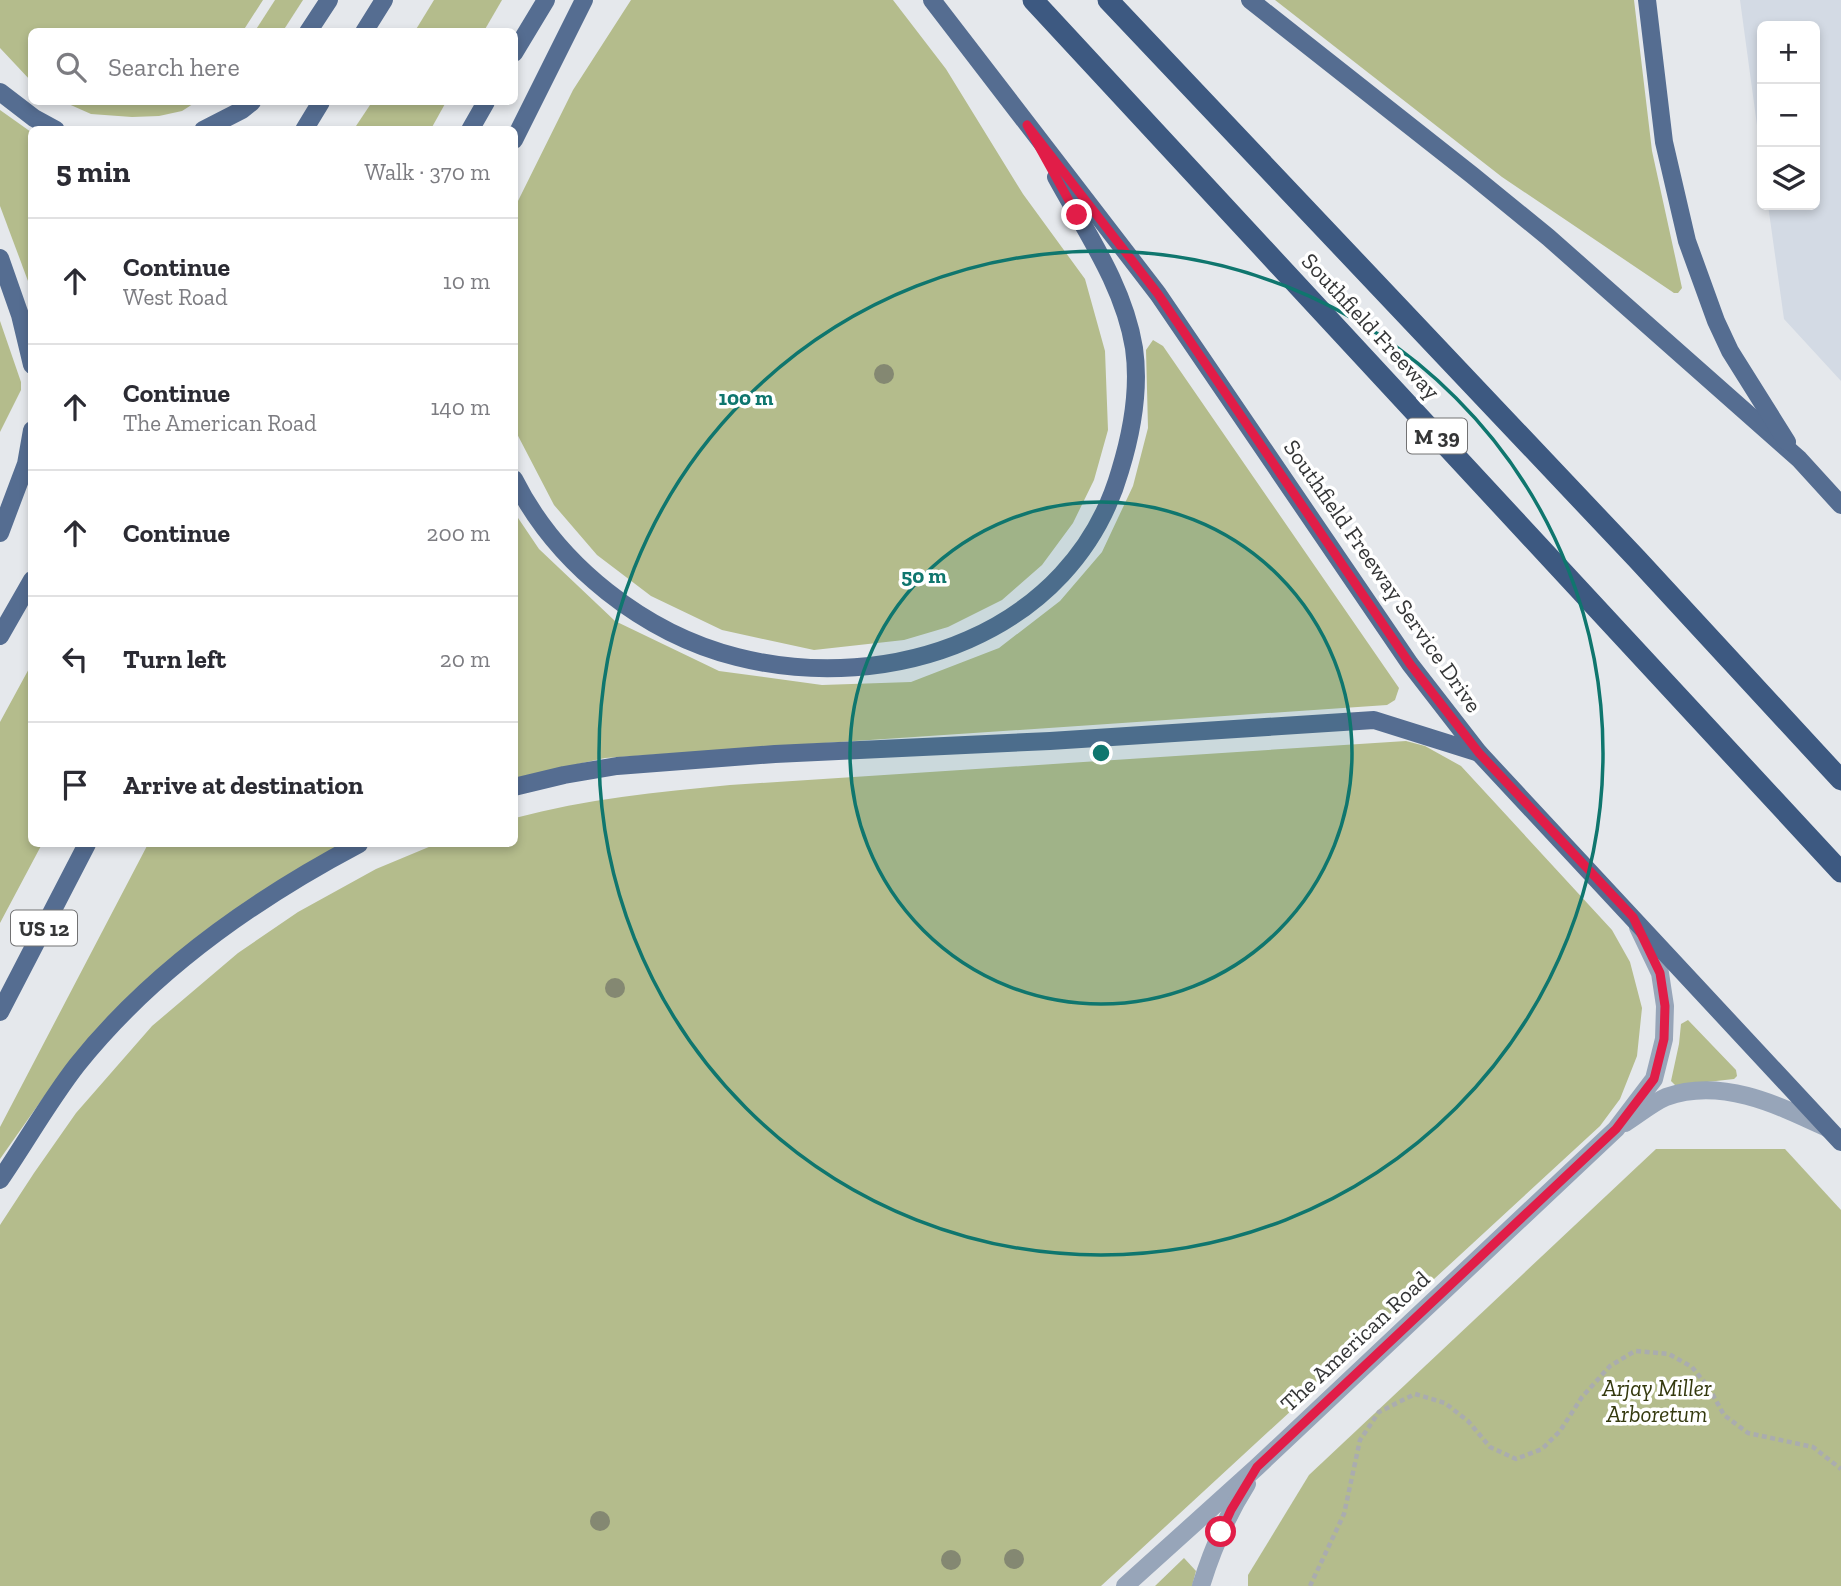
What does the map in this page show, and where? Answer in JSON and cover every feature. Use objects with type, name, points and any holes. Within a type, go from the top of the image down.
[{"type":"highway","name":"Southfield Freeway","points":[[1033,0],[1841,872]]},
{"type":"highway","name":"Southfield Freeway","points":[[1108,0],[1630,552],[1841,780]]},
{"type":"main road","points":[[310,28],[328,0]]},
{"type":"main road","points":[[366,28],[384,0]]},
{"type":"main road","points":[[518,46],[546,0]]},
{"type":"main road","points":[[518,132],[584,0]]},
{"type":"main road","name":"Southfield Freeway Service Drive","points":[[932,0],[1158,294],[1410,664],[1479,753],[1835,1135]]},
{"type":"main road","points":[[1250,0],[1526,219],[1799,460],[1841,505]]},
{"type":"main road","points":[[1647,0],[1664,142],[1687,241],[1716,321],[1730,351],[1799,460]]},
{"type":"main road","points":[[0,92],[49,126]]},
{"type":"main road","points":[[211,126],[248,105]]},
{"type":"main road","points":[[306,126],[319,105]]},
{"type":"main road","points":[[472,126],[484,105]]},
{"type":"main road","points":[[518,485],[545,527],[567,554],[601,586],[640,614],[671,631],[737,657],[794,667],[853,668],[916,658],[966,642],[1012,618],[1059,578],[1091,537],[1115,491],[1130,438],[1136,389],[1134,350],[1115,283],[1027,125]]},
{"type":"main road","points":[[0,258],[28,350]]},
{"type":"main road","points":[[0,533],[28,453]]},
{"type":"main road","points":[[0,636],[28,587]]},
{"type":"main road","points":[[518,786],[617,766],[775,754],[1050,741],[1374,720],[1479,753]]},
{"type":"main road","name":"US 12","points":[[0,1012],[85,847]]},
{"type":"main road","points":[[0,1180],[77,1066],[164,974],[221,929],[284,886],[354,847]]},
{"type":"street","name":"The American Road","points":[[1125,1586],[1257,1467],[1616,1129],[1654,1079],[1664,1039],[1665,1006],[1660,973],[1633,917]]},
{"type":"street","name":"The American Road","points":[[1616,1129],[1666,1098],[1702,1090],[1732,1092],[1761,1099],[1835,1135]]},
{"type":"street","points":[[1201,1586],[1211,1554],[1231,1510],[1257,1467]]},
{"type":"path","points":[[1310,1586],[1344,1514],[1360,1440],[1378,1412],[1415,1394],[1445,1403],[1468,1421],[1490,1447],[1516,1459],[1542,1449],[1560,1431],[1582,1397],[1611,1366],[1635,1351],[1669,1354],[1692,1367],[1709,1388],[1724,1415],[1748,1433],[1813,1447],[1841,1469]]},
{"type":"shaded area","points":[[1740,0],[1841,0],[1841,381],[1784,319],[1769,210],[1820,210],[1820,21],[1757,21],[1757,125]]},
{"type":"green space","points":[[0,0],[263,0],[245,28],[28,28],[28,78],[0,48]]},
{"type":"green space","points":[[275,0],[303,0],[285,28],[257,28]]},
{"type":"green space","points":[[434,0],[502,0],[486,28],[417,28]]},
{"type":"green space","points":[[631,0],[893,0],[946,69],[1023,194],[1085,279],[1105,351],[1108,430],[1094,480],[1073,523],[1042,565],[1002,600],[948,627],[904,640],[814,650],[722,630],[651,596],[597,555],[554,505],[518,436],[518,201],[573,90]]},
{"type":"green space","points":[[1275,0],[1634,0],[1652,151],[1682,288],[1678,293],[1674,293],[1502,177]]},
{"type":"green space","points":[[71,105],[191,105],[182,111],[159,116],[91,114]]},
{"type":"green space","points":[[370,105],[444,105],[433,126],[356,126]]},
{"type":"green space","points":[[0,110],[28,130],[28,281],[0,206]]},
{"type":"green space","points":[[0,321],[21,382],[21,390],[0,432]]},
{"type":"green space","points":[[1153,340],[1163,346],[1399,688],[1395,700],[1387,705],[605,758],[518,777],[518,518],[539,549],[615,621],[719,671],[822,685],[911,682],[999,648],[1060,601],[1102,552],[1133,486],[1148,428],[1146,350]]},
{"type":"green space","points":[[28,671],[28,847],[40,847],[0,923],[0,722]]},
{"type":"green space","points":[[1406,741],[1425,746],[1461,766],[1612,930],[1630,962],[1642,1008],[1637,1056],[1620,1099],[1600,1126],[1101,1586],[0,1586],[0,1225],[76,1113],[152,1026],[238,953],[298,912],[376,869],[429,847],[518,847],[518,817],[542,811],[595,801],[730,785]]},
{"type":"green space","points":[[146,847],[340,847],[262,892],[43,1098],[0,1159],[0,1127]]},
{"type":"green space","points":[[1688,1020],[1736,1070],[1737,1076],[1734,1079],[1680,1085],[1671,1081],[1681,1024]]},
{"type":"green space","name":"Arjay Miller Arboretum","points":[[1656,1149],[1785,1149],[1841,1210],[1841,1586],[1248,1586],[1248,1575],[1309,1475]]},
{"type":"green space","points":[[1184,1558],[1196,1571],[1192,1586],[1155,1586]]},
{"type":"route","points":[[1077,215],[1027,125],[1158,294],[1410,664],[1479,753],[1633,917],[1660,973],[1665,1006],[1664,1039],[1654,1079],[1616,1129],[1257,1467],[1221,1532]]}]
